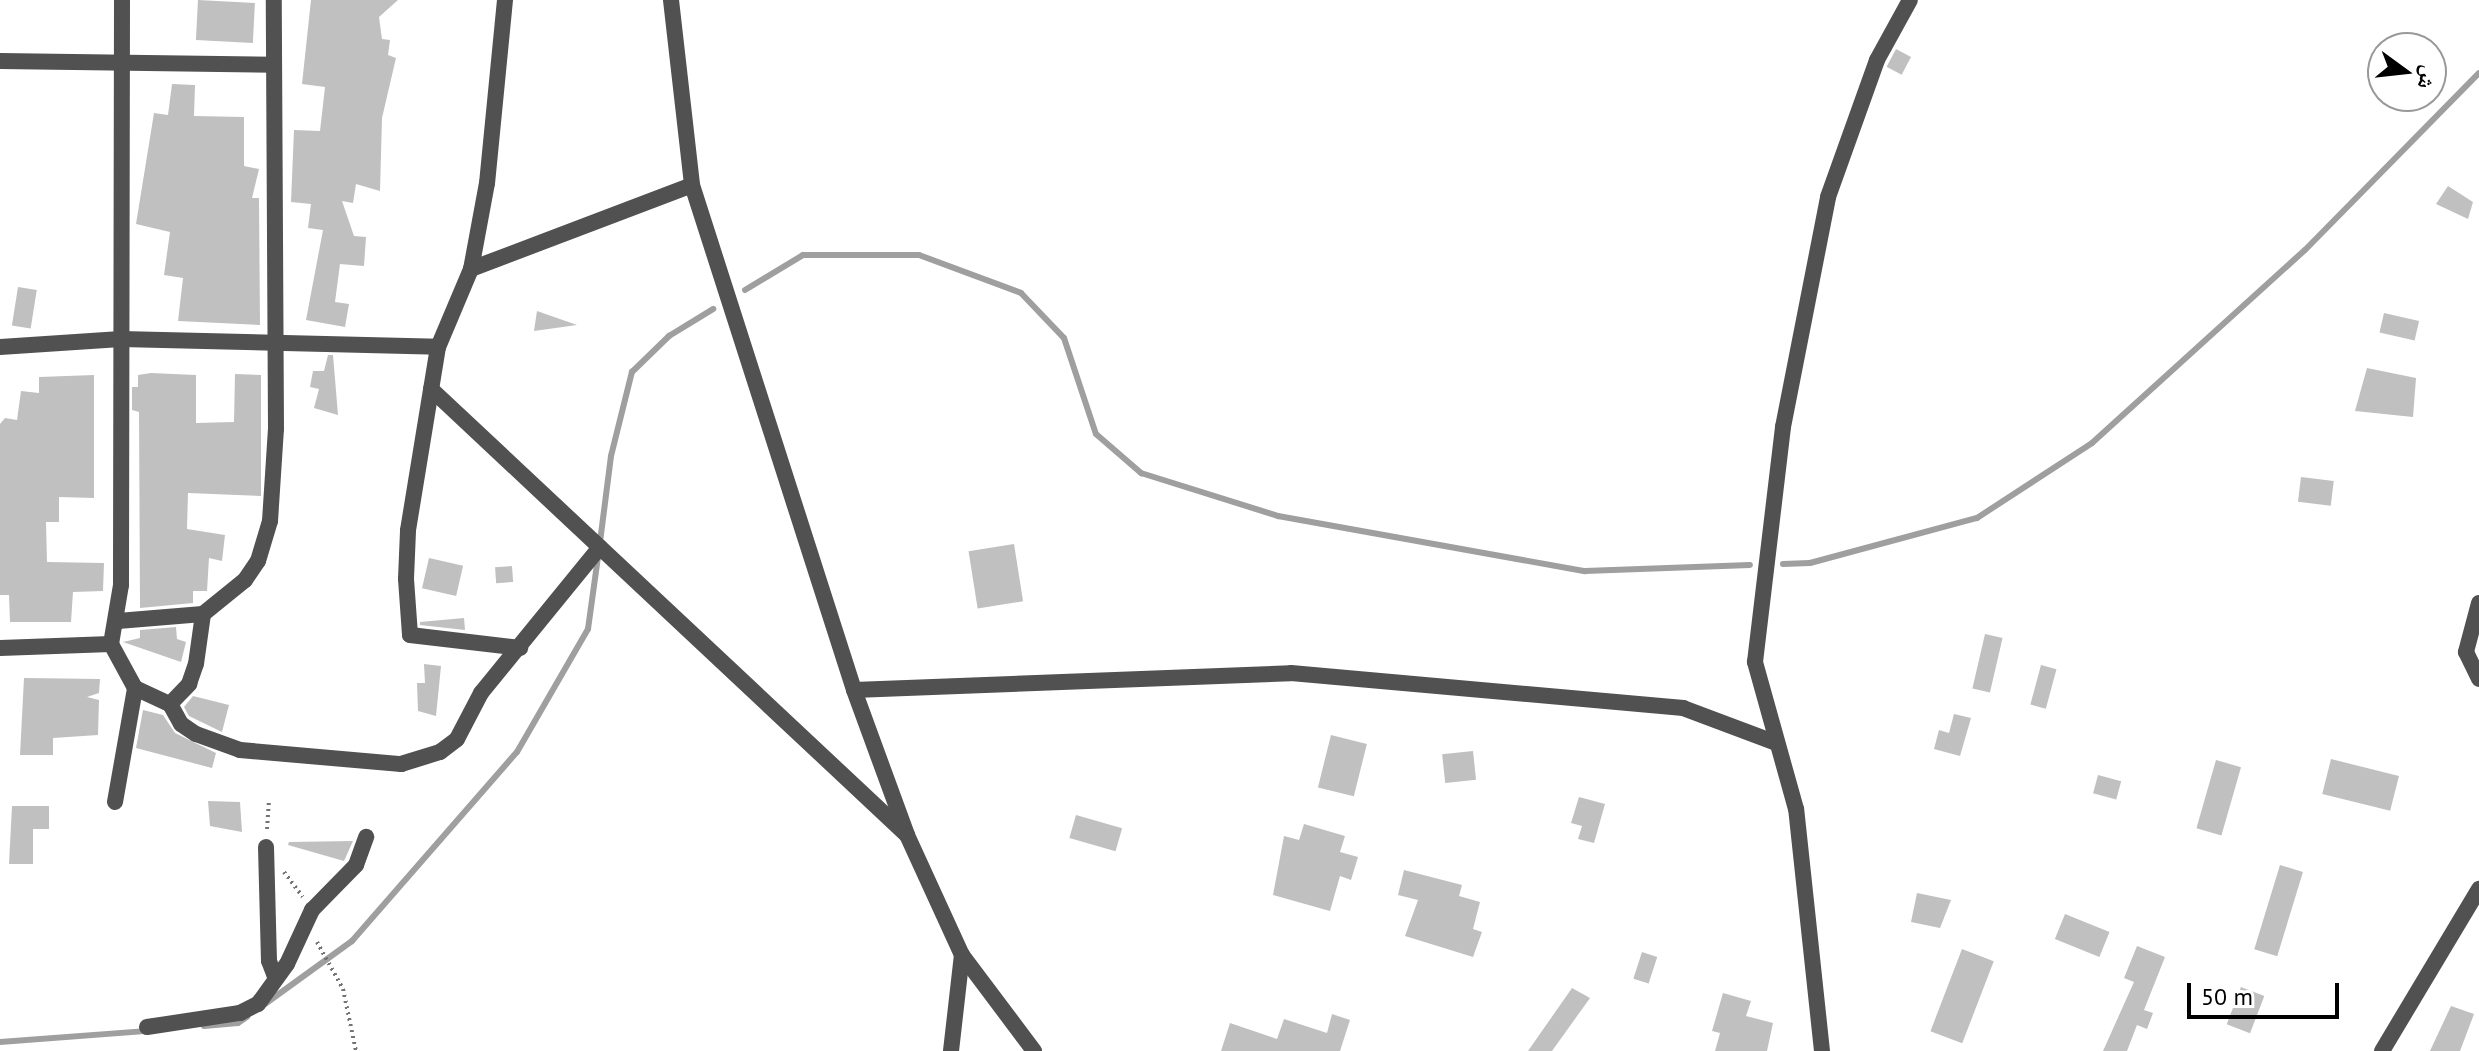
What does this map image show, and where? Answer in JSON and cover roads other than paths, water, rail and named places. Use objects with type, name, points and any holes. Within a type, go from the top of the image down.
[{"type":"street","points":[[122,0],[118,621],[111,644],[135,688],[170,704],[181,724],[196,734],[240,750],[389,766],[451,745],[481,693],[600,547]]},
{"type":"street","points":[[118,621],[203,614],[245,580],[258,561],[270,521],[276,429],[273,345],[274,0]]},
{"type":"street","points":[[505,0],[487,183],[471,269],[438,347],[408,531],[408,630],[420,639],[520,648]]},
{"type":"street","points":[[671,0],[692,185],[854,690],[907,835],[962,955],[1034,1051]]},
{"type":"street","points":[[1822,1051],[1796,809],[1755,662],[1786,412],[1828,197],[1877,60],[1910,0]]},
{"type":"street","points":[[0,61],[274,65]]},
{"type":"street","points":[[471,269],[692,185]]},
{"type":"street","points":[[0,347],[121,339],[438,347]]},
{"type":"street","points":[[431,389],[907,835]]},
{"type":"street","points":[[2479,603],[2466,652],[2479,679]]},
{"type":"street","points":[[170,704],[189,684],[196,664],[203,614]]},
{"type":"street","points":[[0,648],[111,644]]},
{"type":"street","points":[[854,690],[1291,673],[1683,708],[1776,743]]},
{"type":"street","points":[[115,802],[135,688]]},
{"type":"street","points":[[147,1027],[240,1013],[258,1004],[276,979],[312,910],[356,865],[366,837]]},
{"type":"street","points":[[266,847],[269,961],[276,979]]},
{"type":"street","points":[[2382,1051],[2458,918],[2479,889]]},
{"type":"street","points":[[2458,918],[2479,918]]},
{"type":"street","points":[[951,1051],[962,955]]},
{"type":"waterway","points":[[1783,564],[1810,563],[1977,518],[2092,443],[2305,250],[2479,73]]},
{"type":"waterway","points":[[745,290],[803,255],[919,255],[1021,293],[1064,338],[1096,434],[1141,473],[1278,516],[1585,571],[1750,565]]},
{"type":"waterway","points":[[600,542],[611,456],[632,372],[669,336],[713,309]]},
{"type":"waterway","points":[[265,1004],[352,941],[517,752],[588,629],[598,557]]},
{"type":"waterway","points":[[204,1026],[238,1023],[247,1017]]},
{"type":"waterway","points":[[0,1042],[145,1031]]}]
